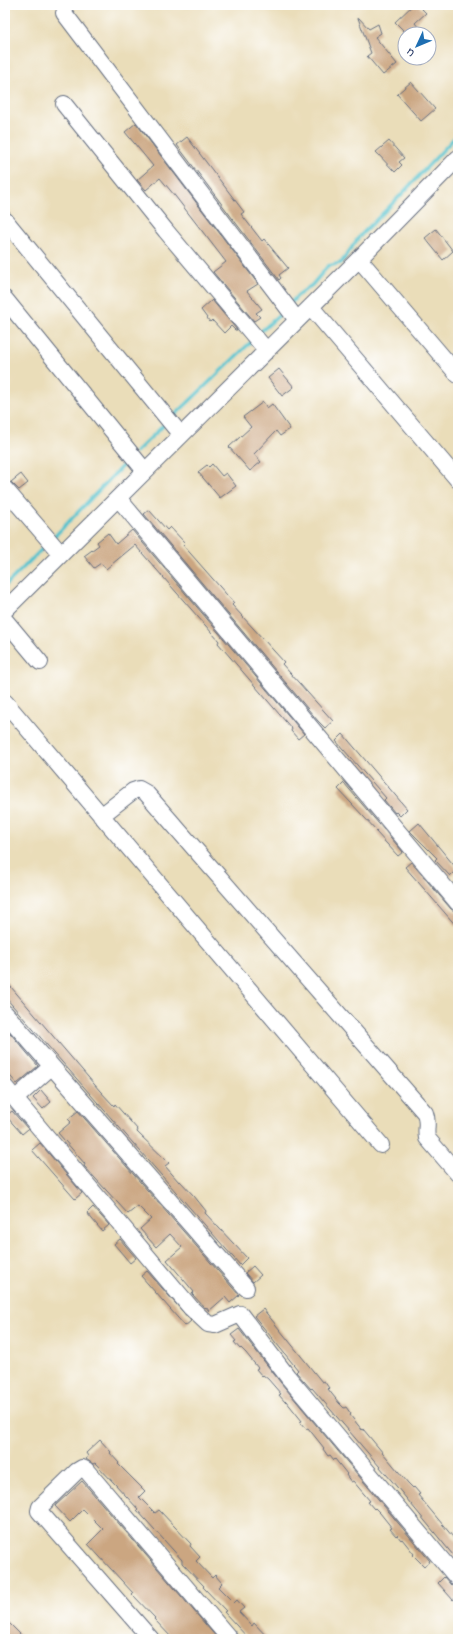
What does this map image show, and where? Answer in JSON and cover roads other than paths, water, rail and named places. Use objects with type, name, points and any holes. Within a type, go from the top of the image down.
[{"type":"street","points":[[64,13],[296,318]]},
{"type":"street","points":[[64,104],[170,237],[264,348]]},
{"type":"street","points":[[7,601],[58,551],[118,498],[137,460],[174,425],[264,348],[296,318],[311,307],[458,158]]},
{"type":"street","points":[[5,220],[174,425]]},
{"type":"street","points":[[359,259],[458,375]]},
{"type":"street","points":[[5,299],[137,460]]},
{"type":"street","points":[[311,307],[458,480]]},
{"type":"street","points":[[5,489],[58,551]]},
{"type":"street","points":[[118,498],[458,903]]},
{"type":"street","points":[[5,620],[40,662]]},
{"type":"street","points":[[5,702],[381,1144]]},
{"type":"street","points":[[102,816],[133,790],[139,789],[146,793],[424,1113],[428,1121],[426,1131],[427,1138],[458,1174]]},
{"type":"street","points":[[5,1013],[246,1288]]},
{"type":"street","points":[[15,1099],[51,1067]]},
{"type":"street","points":[[5,1087],[191,1308],[208,1324],[215,1325],[240,1314],[288,1377],[458,1579]]},
{"type":"street","points":[[151,1639],[39,1511],[40,1506],[77,1470],[82,1468],[86,1470],[230,1639]]},
{"type":"waterway","points":[[290,304],[298,295],[312,285],[328,266],[341,263],[359,237],[458,134]]},
{"type":"waterway","points":[[258,334],[285,310]]},
{"type":"waterway","points":[[172,418],[253,340]]},
{"type":"waterway","points":[[136,452],[166,423]]},
{"type":"waterway","points":[[53,538],[130,458]]},
{"type":"waterway","points":[[5,586],[47,544]]}]
